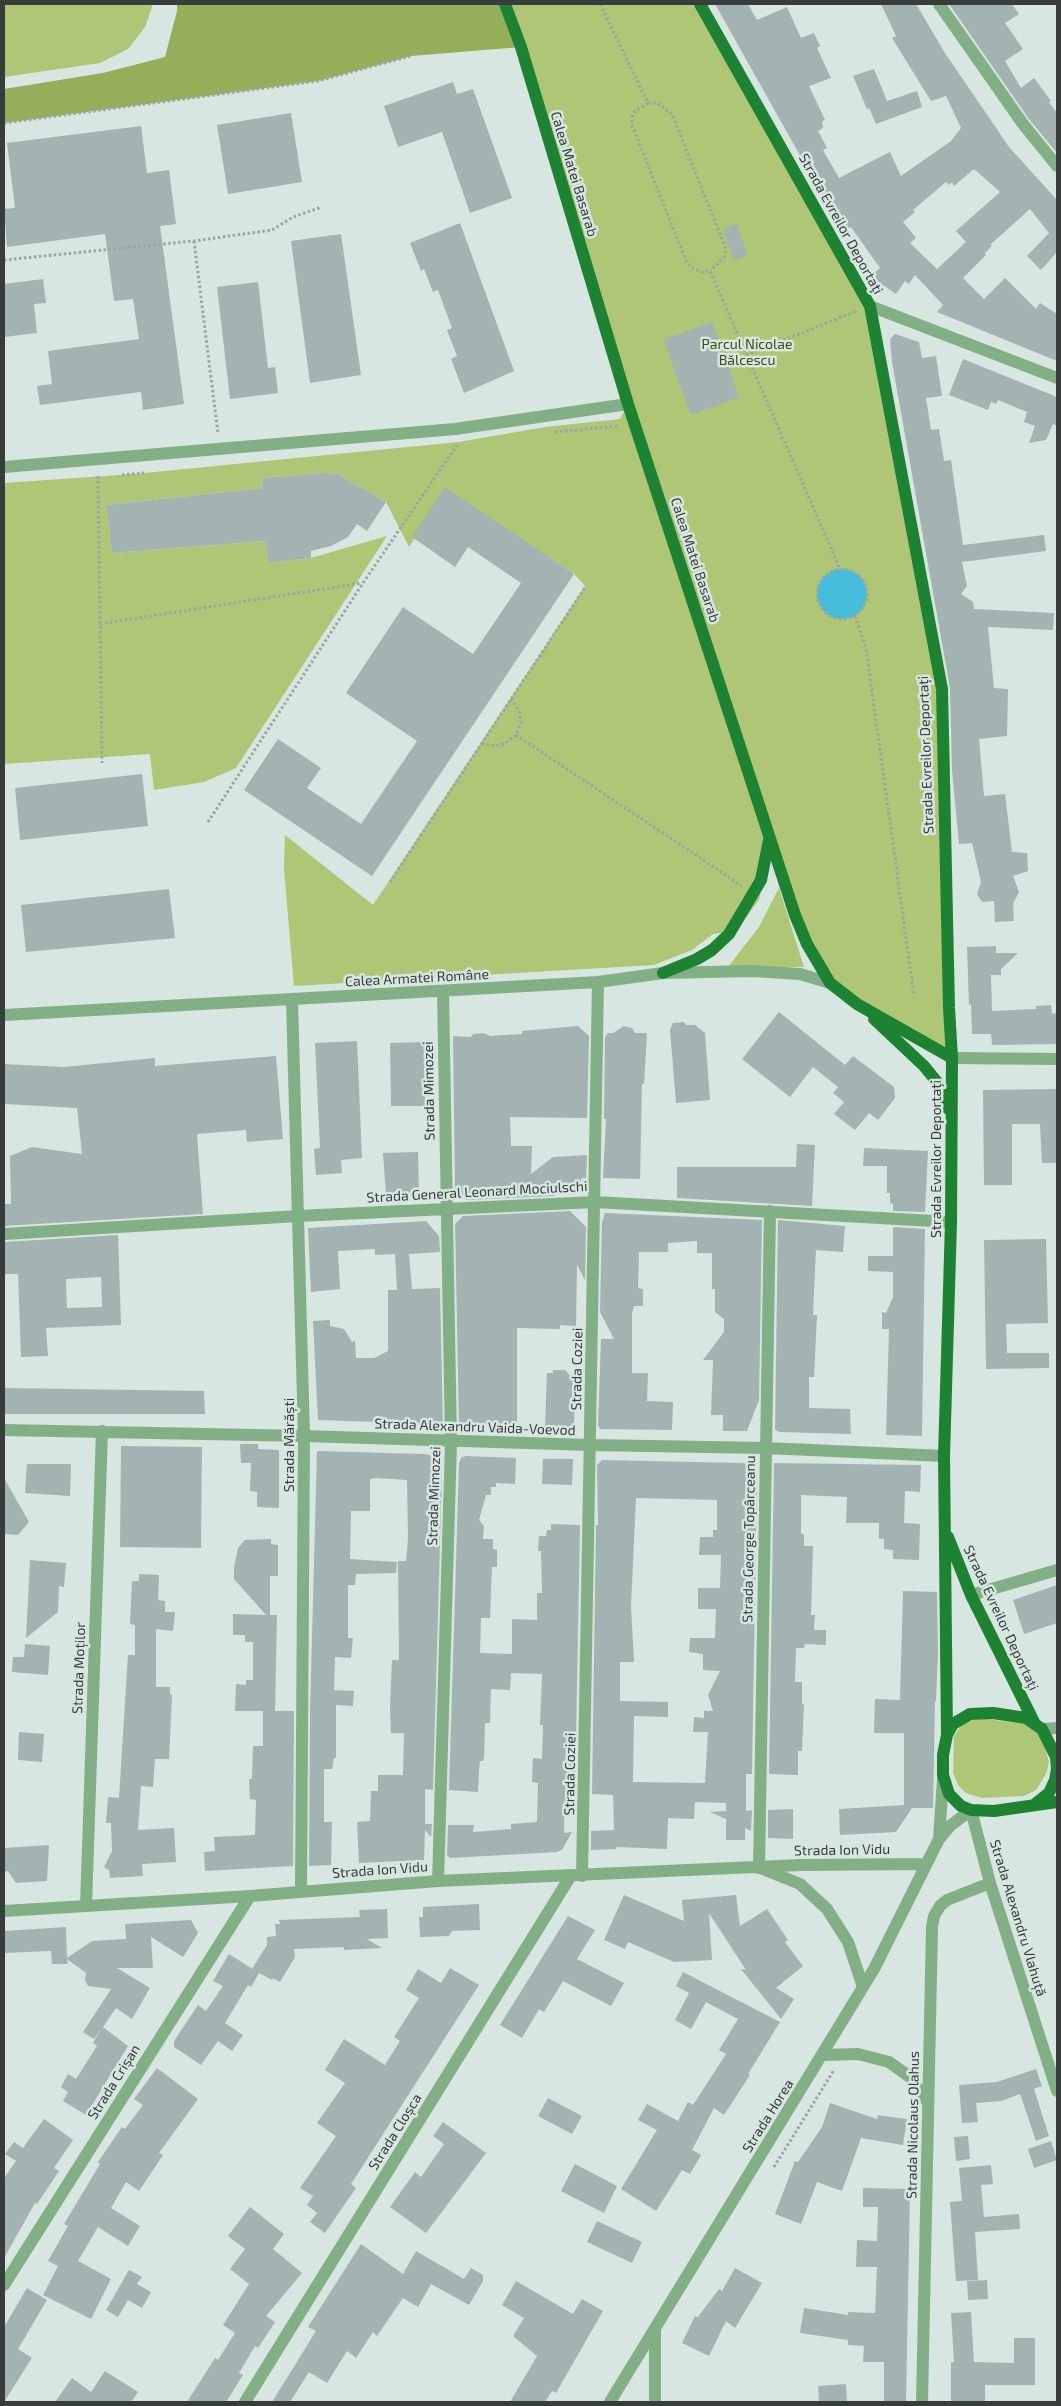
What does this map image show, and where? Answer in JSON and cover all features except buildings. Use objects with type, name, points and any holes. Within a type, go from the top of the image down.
[{"type":"main road","name":"Calea Matei Basarab","points":[[505,4],[521,47],[628,404],[795,915],[807,944],[830,983],[857,1004],[952,1058]]},
{"type":"main road","name":"Strada Evreilor Deportaţi","points":[[700,4],[870,306],[942,689],[949,1008],[952,1058],[950,1118],[951,1222],[944,1456],[947,1735]]},
{"type":"main road","points":[[663,972],[697,959],[712,950],[729,934],[761,880],[770,838]]},
{"type":"main road","points":[[857,1004],[924,1066],[937,1082],[950,1118]]},
{"type":"main road","name":"Strada Evreilor Deportaţi","points":[[944,1525],[952,1550],[971,1595],[1038,1726]]},
{"type":"main road","points":[[1034,1804],[1048,1793],[1052,1787],[1056,1769],[1056,1758],[1038,1726],[1017,1716],[970,1714],[952,1724],[947,1735],[943,1755],[943,1775],[954,1800],[970,1810],[994,1811],[1057,1802]]},
{"type":"street","points":[[939,4],[1023,124],[1057,166]]},
{"type":"street","points":[[870,306],[1057,378]]},
{"type":"street","points":[[4,466],[455,429],[628,404]]},
{"type":"street","name":"Calea Armatei Române","points":[[4,1015],[598,982],[663,972],[753,971],[800,974],[830,983]]},
{"type":"street","name":"Strada Coziei","points":[[576,1876],[590,1445],[598,982]]},
{"type":"street","name":"Strada Mimozei","points":[[438,1881],[451,1442],[443,991]]},
{"type":"street","name":"Strada Mărăști","points":[[292,1000],[304,1436],[301,1891]]},
{"type":"street","points":[[952,1058],[1057,1059]]},
{"type":"street","name":"Strada General Leonard Mociulschi","points":[[4,1234],[298,1216],[595,1202],[951,1222]]},
{"type":"street","name":"Strada George Topârceanu","points":[[759,1868],[770,1211]]},
{"type":"street","name":"Strada Alexandru Vaida-Voevod","points":[[4,1430],[766,1448],[944,1456]]},
{"type":"street","name":"Strada Moților","points":[[86,1906],[102,1431]]},
{"type":"street","points":[[971,1595],[1057,1570]]},
{"type":"street","points":[[1038,1726],[1057,1728]]},
{"type":"street","name":"Strada Horea","points":[[939,1839],[943,1775]]},
{"type":"street","name":"Strada Horea","points":[[610,2402],[874,1969],[939,1839],[950,1826],[970,1810]]},
{"type":"street","name":"Strada Alexandru Vlahuță","points":[[970,1810],[990,1882],[1057,2091]]},
{"type":"street","name":"Strada Ion Vidu","points":[[4,1911],[250,1896],[438,1881],[801,1865],[926,1864]]},
{"type":"street","name":"Strada Ion Vidu","points":[[759,1868],[800,1884],[827,1909],[848,1942],[863,1987]]},
{"type":"street","name":"Strada Cloșca","points":[[246,2402],[576,1876]]},
{"type":"street","name":"Strada Nicolaus Olahus","points":[[922,2402],[932,1927],[934,1916],[940,1906],[947,1900],[990,1882]]},
{"type":"street","name":"Strada Crișan","points":[[4,2284],[250,1896]]},
{"type":"street","points":[[823,2055],[858,2054],[889,2062],[910,2077],[928,2104]]},
{"type":"street","points":[[655,2328],[655,2402]]},
{"type":"path","points":[[600,4],[648,103]]},
{"type":"path","points":[[4,123],[318,81],[411,56]]},
{"type":"path","points":[[648,103],[658,103],[672,114],[726,249],[724,258],[710,271],[702,272],[694,269],[687,263],[632,125],[632,117],[635,111],[648,103]]},
{"type":"path","points":[[4,260],[194,241],[272,230],[293,217],[322,207]]},
{"type":"path","points":[[194,241],[219,448]]},
{"type":"path","points":[[710,271],[840,569]]},
{"type":"path","points":[[746,355],[870,306]]},
{"type":"path","points":[[208,822],[363,583],[459,442]]},
{"type":"path","points":[[98,476],[102,763]]},
{"type":"path","points":[[840,569],[856,573],[866,586],[865,603],[855,616],[839,619],[831,617],[819,606],[816,589],[825,575],[840,569]]},
{"type":"path","points":[[100,624],[363,583]]},
{"type":"path","points":[[390,882],[586,586]]},
{"type":"path","points":[[855,616],[866,648],[914,996]]},
{"type":"path","points":[[482,743],[494,746],[504,744],[516,735],[521,723],[519,710],[511,699]]},
{"type":"path","points":[[516,735],[746,889]]},
{"type":"green space","points":[[4,4],[153,4],[145,27],[128,49],[100,63],[4,77]]},
{"type":"green space","points":[[177,4],[505,4],[521,47],[411,56],[318,81],[4,123],[4,89],[103,73],[165,57],[177,11]]},
{"type":"green space","name":"Parcul Nicolae Bălcescu","points":[[505,4],[700,4],[870,306],[942,689],[952,1058],[857,1004],[818,964],[770,839],[759,900],[736,931],[713,934],[692,950],[654,965],[294,986],[284,869],[285,835],[373,905],[585,586],[574,574],[445,488],[409,547],[386,502],[338,474],[324,473],[261,478],[263,488],[106,505],[112,553],[265,541],[268,563],[311,558],[387,536],[236,768],[204,782],[154,790],[150,754],[4,764],[4,483],[134,474],[459,442],[545,427],[620,419],[628,404]]},
{"type":"green space","points":[[779,888],[804,967],[728,967],[759,927]]},
{"type":"green space","points":[[985,1719],[1027,1724],[1037,1732],[1045,1747],[1049,1762],[1046,1774],[1036,1790],[1024,1796],[982,1798],[966,1793],[958,1785],[953,1773],[954,1736],[961,1726],[973,1720]]},
{"type":"water","points":[[837,569],[847,569],[860,576],[867,589],[867,599],[860,612],[847,619],[837,619],[828,615],[821,608],[817,599],[817,589],[821,580],[828,573]]}]
